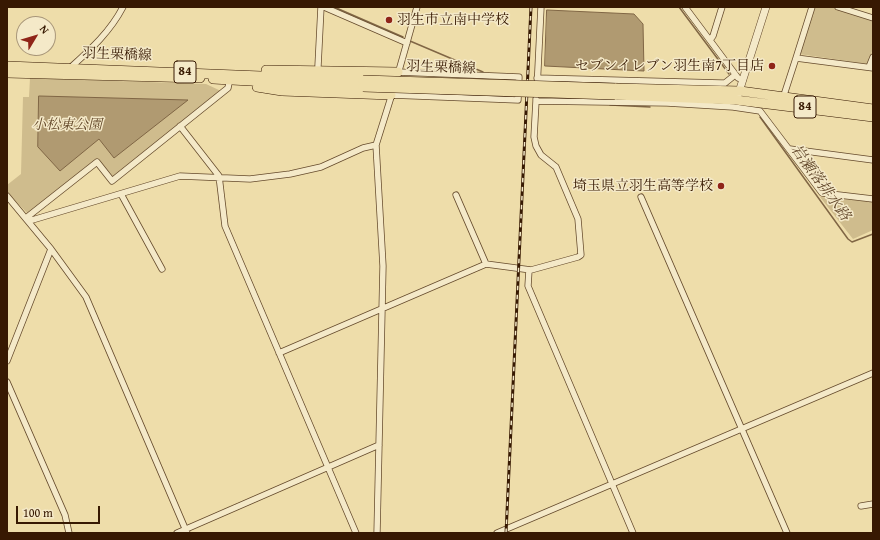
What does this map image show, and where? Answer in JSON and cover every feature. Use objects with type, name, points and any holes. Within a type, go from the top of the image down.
[{"type":"main road","name":"羽生栗橋線","points":[[7,66],[363,83],[615,91],[740,91],[873,108]]},
{"type":"main road","points":[[202,75],[290,69],[398,72]]},
{"type":"main road","name":"羽生栗橋線","points":[[7,73],[202,75]]},
{"type":"main road","points":[[202,75],[230,83],[282,91],[391,95]]},
{"type":"main road","name":"羽生栗橋線","points":[[615,91],[873,117]]},
{"type":"street","points":[[318,66],[321,7]]},
{"type":"street","points":[[324,7],[407,43]]},
{"type":"street","points":[[377,533],[383,266],[376,145],[417,7]]},
{"type":"street","points":[[279,353],[486,264],[529,270],[581,255],[578,219],[556,167],[542,155],[536,146],[534,137],[541,7]]},
{"type":"street","points":[[685,7],[735,75],[743,80]]},
{"type":"street","points":[[710,40],[713,36],[722,7]]},
{"type":"street","points":[[735,104],[766,7]]},
{"type":"street","points":[[784,96],[812,7]]},
{"type":"street","points":[[838,7],[873,18]]},
{"type":"street","points":[[70,68],[105,36],[121,8]]},
{"type":"street","points":[[796,58],[871,67],[873,57]]},
{"type":"street","points":[[391,95],[518,100],[519,77],[398,72]]},
{"type":"street","points":[[537,78],[725,83],[735,75]]},
{"type":"street","points":[[27,220],[97,162],[112,181],[228,88],[230,83]]},
{"type":"street","points":[[536,101],[735,104],[762,112],[822,193],[873,199]]},
{"type":"street","points":[[180,126],[219,176],[225,226],[356,533]]},
{"type":"street","points":[[27,220],[180,176],[198,176],[219,179],[250,179],[298,172],[321,167],[363,148],[376,145]]},
{"type":"street","points":[[790,149],[873,160]]},
{"type":"street","points":[[121,194],[162,269]]},
{"type":"street","points":[[456,195],[486,264]]},
{"type":"street","points":[[7,196],[50,249],[86,298],[186,531]]},
{"type":"street","points":[[641,197],[787,533]]},
{"type":"street","points":[[7,361],[50,249]]},
{"type":"street","points":[[529,270],[528,286],[633,533]]},
{"type":"street","points":[[497,533],[613,485],[742,428],[873,373]]},
{"type":"street","points":[[7,382],[65,515],[69,533]]},
{"type":"street","points":[[178,533],[186,531],[379,445]]},
{"type":"street","points":[[861,506],[873,504]]},
{"type":"green space","points":[[814,7],[831,7],[873,20],[873,48],[868,64],[799,54]]},
{"type":"green space","name":"小松東公園","points":[[30,78],[206,84],[221,91],[113,177],[97,158],[28,214],[7,192],[7,185],[21,174],[23,97],[29,97]]},
{"type":"green space","points":[[820,197],[873,202],[873,230],[853,239]]},
{"type":"shaded area","points":[[547,10],[634,14],[643,24],[644,71],[545,66]]},
{"type":"shaded area","points":[[39,96],[188,100],[114,158],[99,139],[60,171],[38,147]]},
{"type":"waterway","points":[[334,7],[403,37]]},
{"type":"waterway","name":"岩瀬落排水路","points":[[679,7],[729,74]]},
{"type":"waterway","points":[[410,41],[483,72]]},
{"type":"waterway","points":[[610,105],[650,107]]},
{"type":"waterway","name":"岩瀬落排水路","points":[[760,117],[848,239],[852,242],[873,234]]},
{"type":"railway","points":[[506,533],[531,7]]},
{"type":"place","name":"羽生市立南中学校","points":[[389,20]]},
{"type":"place","name":"セブンイレブン羽生南7丁目店","points":[[772,66]]},
{"type":"place","name":"埼玉県立羽生高等学校","points":[[721,186]]}]
